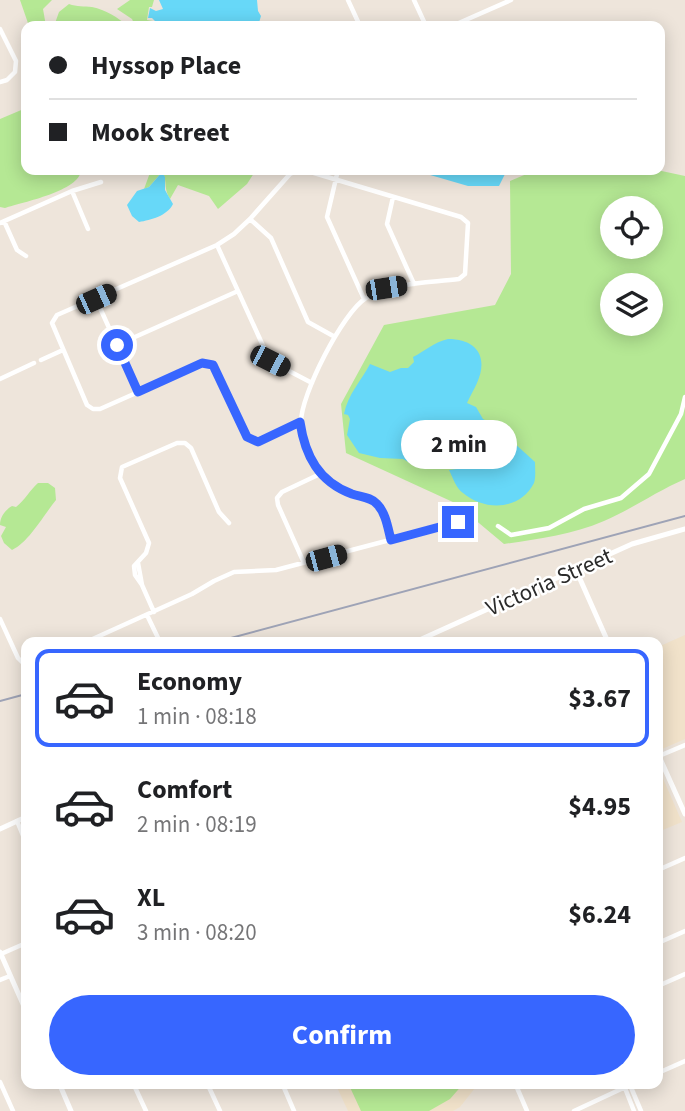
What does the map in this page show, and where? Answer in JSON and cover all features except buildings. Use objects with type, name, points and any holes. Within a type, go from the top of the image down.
[{"type":"street","points":[[348,0],[358,21]]},
{"type":"street","points":[[414,0],[424,21]]},
{"type":"street","points":[[463,21],[511,0]]},
{"type":"street","points":[[0,29],[16,61],[15,72],[7,80],[0,82]]},
{"type":"street","points":[[289,175],[250,219],[217,245],[58,315],[53,320],[52,327],[87,405],[93,409],[100,409],[202,363],[210,363],[216,368],[249,440],[258,442],[300,422]]},
{"type":"street","points":[[320,175],[461,217],[468,223],[465,274],[459,279],[386,288],[364,299],[348,315],[335,337],[303,407],[300,422],[307,452],[320,474],[343,490],[378,504],[391,540]]},
{"type":"street","points":[[337,175],[327,217],[364,299]]},
{"type":"street","points":[[26,256],[18,250],[2,222],[72,191],[101,182]]},
{"type":"street","points":[[72,191],[88,229]]},
{"type":"street","points":[[393,196],[387,224],[414,284]]},
{"type":"street","points":[[250,219],[271,239],[308,322],[335,337]]},
{"type":"street","points":[[217,245],[270,361],[312,383]]},
{"type":"street","points":[[117,345],[238,291]]},
{"type":"street","points":[[96,299],[138,392]]},
{"type":"street","points":[[41,360],[63,350]]},
{"type":"street","points":[[0,379],[34,363]]},
{"type":"street","points":[[498,526],[511,535],[549,528],[584,509],[621,498],[649,474],[681,414],[685,397]]},
{"type":"street","points":[[154,612],[134,566],[148,551],[149,543],[120,478],[120,471],[177,443],[185,443],[191,448],[219,512],[229,523]]},
{"type":"street","points":[[304,564],[277,498],[282,492],[320,474]]},
{"type":"street","points":[[97,637],[234,572],[268,572],[472,520]]},
{"type":"street","name":"Victoria Street","points":[[426,637],[632,544],[685,529]]},
{"type":"street","points":[[576,570],[606,637]]},
{"type":"street","points":[[147,615],[158,637]]},
{"type":"street","points":[[0,619],[21,661]]},
{"type":"street","points":[[663,753],[685,745]]},
{"type":"street","points":[[663,766],[685,814]]},
{"type":"street","points":[[0,829],[21,819]]},
{"type":"street","points":[[17,821],[21,831]]},
{"type":"street","points":[[663,868],[685,858]]},
{"type":"street","points":[[663,941],[685,931]]},
{"type":"street","points":[[21,945],[0,953],[21,1000]]},
{"type":"street","points":[[663,984],[685,974]]},
{"type":"street","points":[[0,980],[10,975]]},
{"type":"street","points":[[663,1071],[685,1061]]},
{"type":"street","points":[[0,1083],[12,1111]]},
{"type":"street","points":[[61,1089],[71,1111]]},
{"type":"street","points":[[136,1089],[146,1111]]},
{"type":"street","points":[[210,1089],[220,1111]]},
{"type":"street","points":[[285,1089],[294,1111]]},
{"type":"street","points":[[517,1089],[527,1111]]},
{"type":"street","points":[[574,1111],[620,1089]]},
{"type":"street","points":[[629,1089],[634,1111]]},
{"type":"street","points":[[630,1089],[641,1111]]},
{"type":"shaded area","points":[[685,635],[685,739],[663,749],[663,645]]},
{"type":"shaded area","points":[[663,778],[682,822],[663,830]]},
{"type":"shaded area","points":[[338,1089],[474,1089],[460,1107],[453,1111],[348,1111]]},
{"type":"green space","points":[[20,0],[52,0],[43,9],[45,21],[27,21]]},
{"type":"green space","points":[[130,0],[154,0],[152,7],[149,7],[147,20],[153,21],[133,21],[117,9]]},
{"type":"green space","points":[[69,4],[92,7],[121,21],[56,21],[59,12]]},
{"type":"green space","points":[[21,110],[21,175],[79,175],[78,177],[61,190],[5,208],[0,207],[0,119]]},
{"type":"green space","points":[[665,172],[685,176],[685,479],[592,526],[554,536],[504,544],[455,503],[346,453],[341,404],[384,325],[495,305],[511,274],[510,181],[524,175],[665,175]]},
{"type":"green space","points":[[149,175],[159,175],[149,187],[144,189]]},
{"type":"green space","points":[[164,175],[253,175],[247,184],[218,209],[209,196],[178,185],[170,199]]},
{"type":"green space","points":[[38,483],[48,483],[55,488],[56,500],[30,535],[12,550],[1,536],[6,527],[0,525],[1,519],[7,510],[12,506],[16,507]]},
{"type":"green space","points":[[351,1089],[459,1089],[450,1099],[429,1111],[361,1111]]},
{"type":"water","points":[[159,0],[257,0],[261,16],[260,21],[155,21],[148,18],[150,8],[156,11],[163,9]]},
{"type":"water","points":[[159,175],[164,175],[165,190],[173,204],[163,214],[139,222],[132,216],[127,205],[137,191],[149,187]]},
{"type":"water","points":[[430,175],[504,175],[499,186],[468,186]]},
{"type":"water","points":[[448,339],[466,342],[473,346],[480,357],[480,373],[467,403],[476,407],[483,419],[493,424],[535,462],[534,483],[520,499],[511,503],[481,503],[461,491],[449,470],[457,469],[459,455],[453,458],[449,455],[435,465],[417,467],[403,459],[380,458],[359,453],[347,435],[350,419],[344,414],[346,407],[370,364],[390,372],[408,368],[414,362],[413,357]]},
{"type":"railway","points":[[235,637],[685,516]]},
{"type":"railway","points":[[0,701],[21,695]]},
{"type":"route","points":[[117,345],[138,392],[202,363],[213,365],[249,440],[258,442],[300,422],[307,452],[320,474],[343,490],[378,504],[391,540],[458,522]]}]
